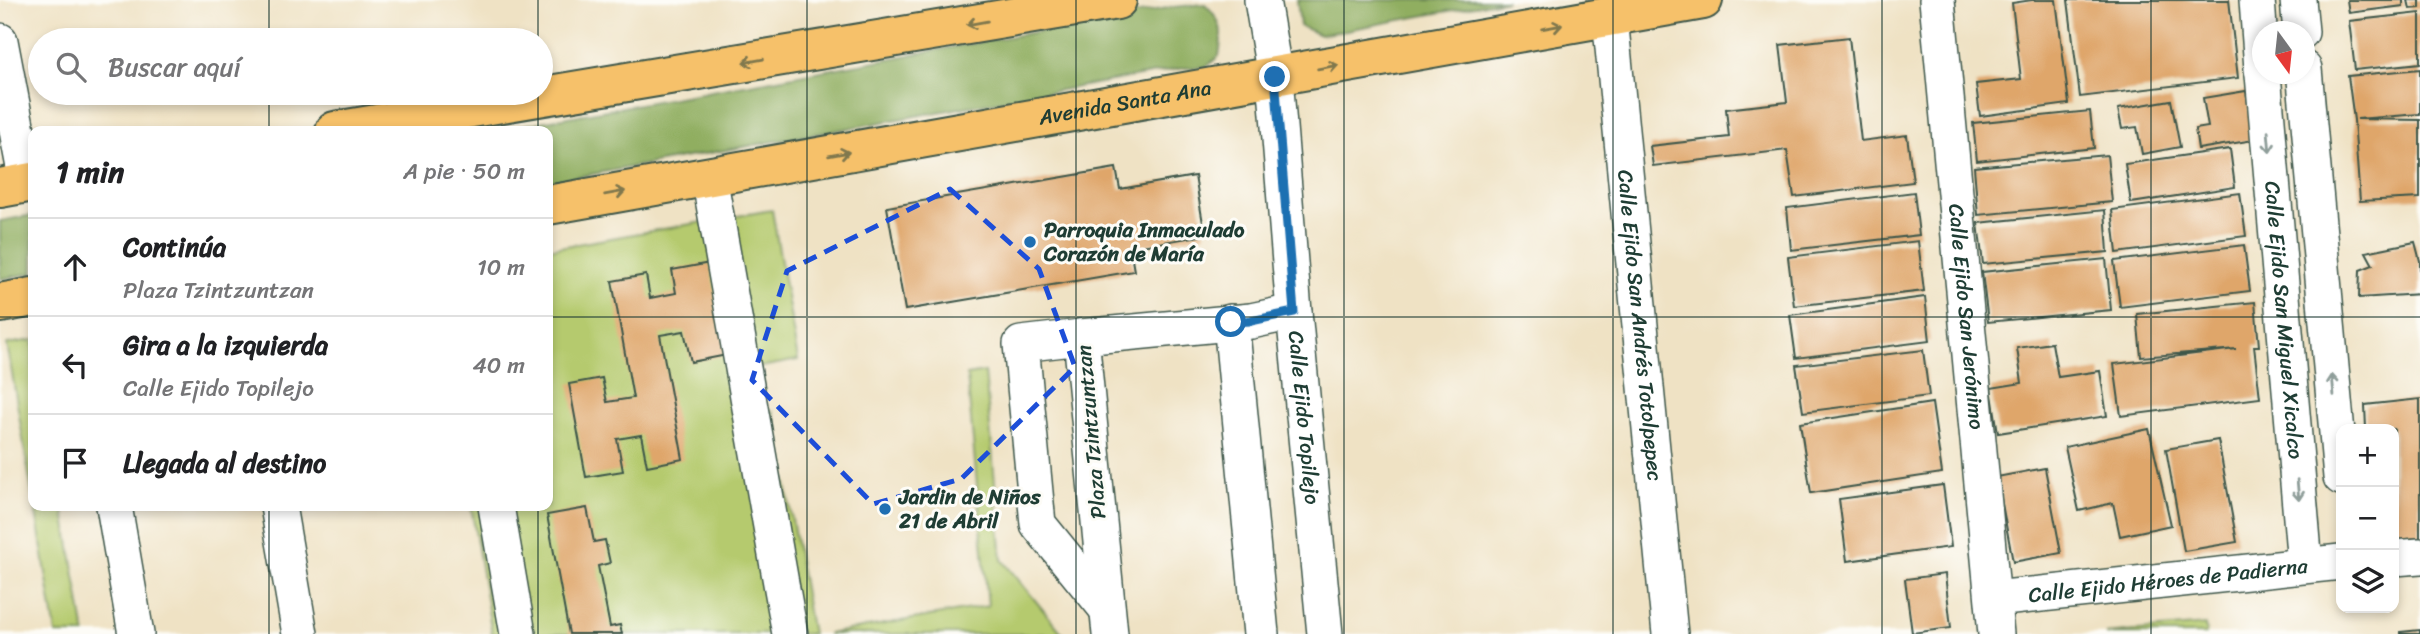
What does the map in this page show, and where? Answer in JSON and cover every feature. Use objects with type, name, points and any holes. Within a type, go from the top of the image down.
[{"type":"main road","points":[[553,94],[1117,0]]},
{"type":"main road","name":"Avenida Santa Ana","points":[[553,204],[1703,0]]},
{"type":"main road","points":[[365,126],[490,105]]},
{"type":"main road","points":[[0,303],[28,298]]},
{"type":"street","name":"Calle Ejido Topilejo","points":[[1262,0],[1275,77],[1325,634]]},
{"type":"street","name":"Calle Ejido San Jerónimo","points":[[1937,0],[1996,634]]},
{"type":"street","name":"Calle Ejido San Miguel Xicalco","points":[[2257,0],[2259,21]]},
{"type":"street","points":[[2298,0],[2300,21]]},
{"type":"street","name":"Calle Ejido San Andrés Totolpepec","points":[[1610,17],[1670,634]]},
{"type":"street","points":[[0,41],[7,117],[20,184]]},
{"type":"street","name":"Calle Ejido San Miguel Xicalco","points":[[2264,84],[2305,565]]},
{"type":"street","name":"Calle Ejido San Miguel Xicalco","points":[[2306,84],[2336,424]]},
{"type":"street","points":[[709,176],[790,634]]},
{"type":"street","name":"Plaza Tzintzuntzan","points":[[1109,621],[1081,337],[1251,321],[1294,312]]},
{"type":"street","points":[[1231,322],[1261,634]]},
{"type":"street","points":[[1081,337],[1021,344],[1038,524],[1109,621]]},
{"type":"street","points":[[115,511],[136,634]]},
{"type":"street","points":[[279,511],[300,634]]},
{"type":"street","points":[[497,511],[518,634]]},
{"type":"street","points":[[2399,558],[2420,556]]},
{"type":"street","name":"Calle Ejido Héroes de Padierna","points":[[1994,599],[2336,562]]},
{"type":"highlighted area","points":[[950,189],[1039,269],[1075,367],[961,479],[873,504],[752,380],[787,271]]},
{"type":"green space","points":[[1297,0],[1507,0],[1320,35],[1300,26]]},
{"type":"green space","points":[[1205,4],[1215,16],[1221,33],[1219,56],[1206,67],[1184,68],[553,181],[553,126],[518,126],[1173,7]]},
{"type":"green space","points":[[772,210],[798,360],[745,370],[752,414],[773,411],[812,634],[492,634],[472,511],[553,511],[553,248]]},
{"type":"green space","points":[[28,216],[28,274],[0,279],[0,221]]},
{"type":"green space","points":[[28,341],[28,468],[7,344]]},
{"type":"green space","points":[[985,372],[1002,560],[1063,634],[827,634],[988,606],[967,375]]},
{"type":"green space","points":[[36,511],[64,511],[85,634],[56,634]]},
{"type":"green space","points":[[2205,625],[2206,634],[2105,634]]},
{"type":"building","points":[[2056,0],[2069,104],[1980,116],[1976,84],[2021,79],[2012,3]]},
{"type":"building","points":[[2068,0],[2229,0],[2238,78],[2080,97]]},
{"type":"building","points":[[2347,0],[2403,0],[2403,6],[2349,13]]},
{"type":"building","points":[[2408,0],[2420,0],[2420,8],[2410,9]]},
{"type":"building","points":[[2420,13],[2420,63],[2355,70],[2349,21]]},
{"type":"building","points":[[1849,37],[1861,141],[1907,135],[1913,182],[1794,197],[1787,150],[1653,166],[1650,146],[1729,137],[1726,109],[1787,102],[1780,45]]},
{"type":"building","points":[[2420,69],[2420,114],[2357,119],[2420,120],[2420,198],[2360,201],[2348,76]]},
{"type":"building","points":[[2246,91],[2254,140],[2198,149],[2195,129],[2208,127],[2203,98]]},
{"type":"building","points":[[2171,100],[2180,147],[2142,154],[2137,127],[2122,129],[2118,109]]},
{"type":"building","points":[[2090,111],[2094,148],[1977,161],[1973,123]]},
{"type":"building","points":[[2230,149],[2235,187],[2131,203],[2125,164]]},
{"type":"building","points":[[2107,155],[2112,202],[1978,215],[1974,167]]},
{"type":"building","name":"Parroquia Inmaculado Corazón de María","points":[[1116,168],[1120,189],[1195,176],[1205,235],[1130,248],[1134,271],[905,310],[887,207]]},
{"type":"building","points":[[1914,192],[1919,235],[1791,250],[1787,208]]},
{"type":"building","points":[[2240,193],[2246,236],[2117,253],[2112,210]]},
{"type":"building","points":[[2105,210],[2108,252],[1983,264],[1978,223]]},
{"type":"building","points":[[1918,241],[1924,291],[1794,306],[1788,257]]},
{"type":"building","points":[[2415,242],[2420,261],[2420,294],[2359,298],[2360,270],[2373,265],[2366,252]]},
{"type":"building","points":[[2244,245],[2250,291],[2120,307],[2114,261]]},
{"type":"building","points":[[2106,259],[2111,310],[1988,322],[1982,272]]},
{"type":"building","points":[[710,263],[727,355],[691,362],[684,331],[660,335],[683,459],[647,466],[641,435],[617,439],[623,471],[586,477],[569,384],[602,378],[607,402],[633,398],[612,281],[646,275],[650,298],[676,293],[672,270]]},
{"type":"building","points":[[1925,297],[1930,341],[1796,358],[1790,315]]},
{"type":"building","points":[[2255,302],[2259,346],[2254,346],[2260,398],[2121,416],[2114,364],[2236,349],[2141,357],[2137,314]]},
{"type":"building","points":[[2052,343],[2058,377],[2100,371],[2107,416],[1998,433],[1991,388],[2022,383],[2017,348]]},
{"type":"building","points":[[1923,350],[1929,396],[1803,412],[1796,365]]},
{"type":"building","points":[[2420,399],[2420,538],[2399,540],[2399,424],[2366,424],[2365,405]]},
{"type":"building","points":[[1932,403],[1942,473],[1811,493],[1800,423]]},
{"type":"building","points":[[2149,429],[2171,525],[2120,536],[2113,503],[2079,511],[2065,447]]},
{"type":"building","points":[[2218,440],[2237,542],[2184,551],[2166,449]]},
{"type":"building","points":[[2045,468],[2061,553],[2013,562],[1997,477]]},
{"type":"building","points":[[1943,485],[1951,547],[1847,561],[1839,499]]},
{"type":"building","points":[[587,508],[594,542],[605,540],[610,563],[598,566],[610,627],[620,625],[622,634],[569,634],[547,515]]},
{"type":"building","points":[[1945,574],[1951,628],[1912,633],[1905,579]]},
{"type":"building","points":[[2420,630],[2420,634],[2401,634],[2401,632]]},
{"type":"place","name":"Parroquia Inmaculado Corazón de María","points":[[1030,242]]},
{"type":"place","name":"Jardin de Niños 21 de Abril","points":[[885,509]]},
{"type":"route","points":[[1231,322],[1251,321],[1294,312],[1275,77]]}]
